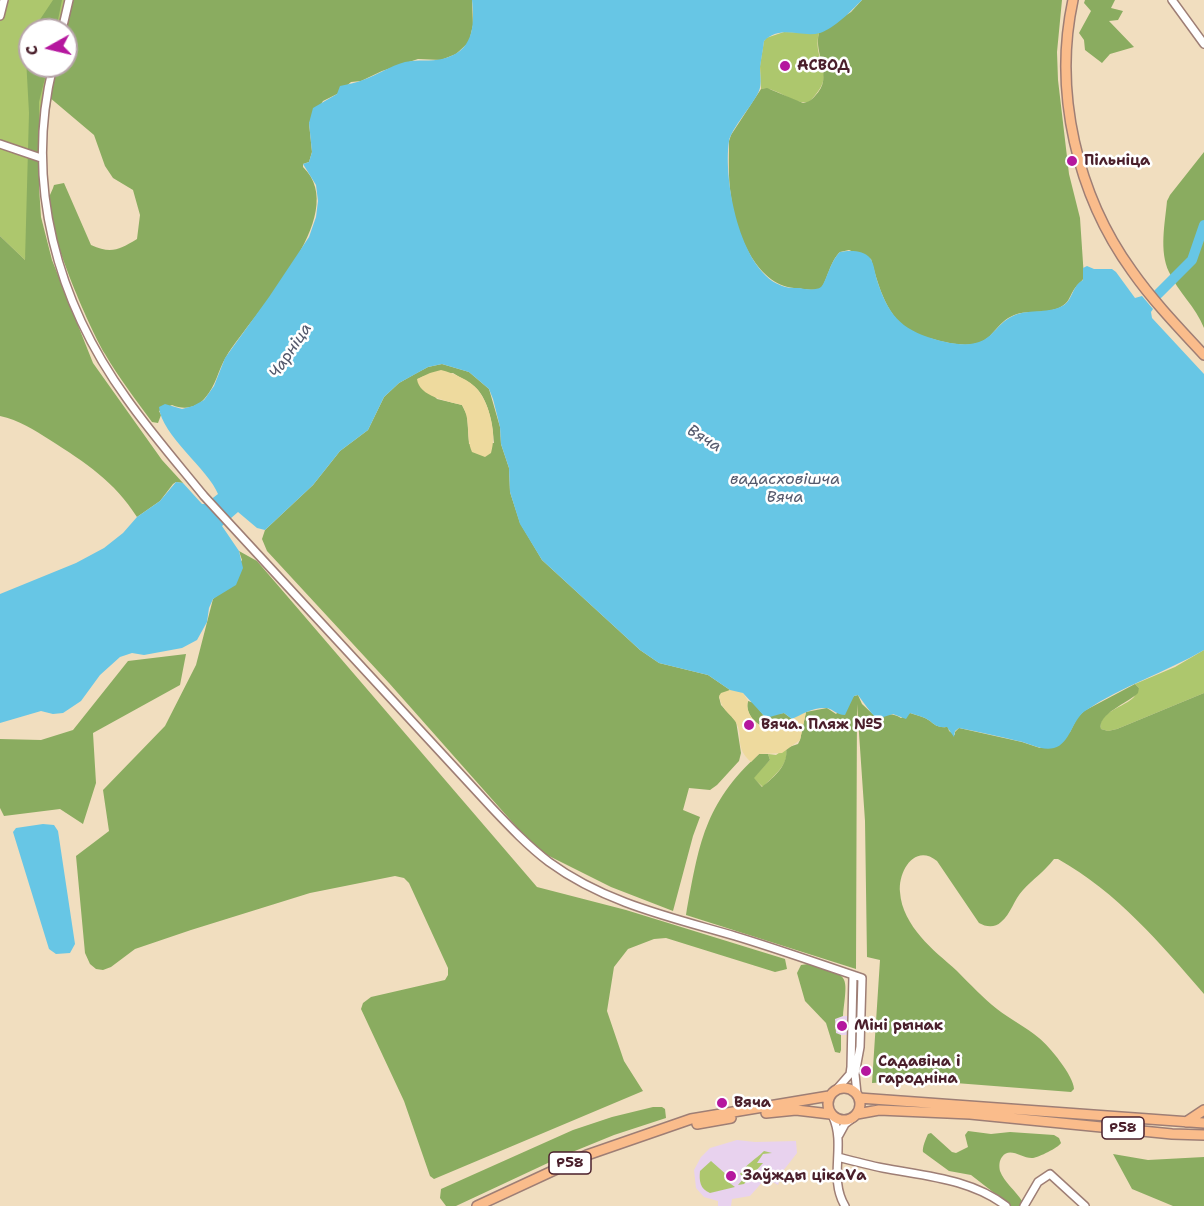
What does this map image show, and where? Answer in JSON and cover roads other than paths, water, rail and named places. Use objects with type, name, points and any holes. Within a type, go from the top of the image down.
[{"type":"main road","points":[[1073,0],[1066,51],[1068,92],[1074,138],[1088,187],[1109,234],[1132,271],[1161,308],[1204,355]]},
{"type":"main road","name":"Р58","points":[[477,1206],[587,1155],[691,1119],[833,1093],[845,1088],[858,1096],[1204,1123]]},
{"type":"main road","points":[[832,1115],[827,1102],[833,1093]]},
{"type":"main road","points":[[855,1115],[860,1106],[858,1096]]},
{"type":"main road","name":"Р58","points":[[674,1126],[796,1110],[832,1115],[843,1121],[855,1115],[879,1110],[958,1113],[1204,1135]]},
{"type":"main road","points":[[1184,1122],[1204,1110]]},
{"type":"street","points":[[0,12],[4,0]]},
{"type":"street","points":[[65,18],[69,0]]},
{"type":"street","points":[[1172,0],[1204,44]]},
{"type":"street","points":[[50,78],[46,94],[41,158],[45,202],[55,248],[73,299],[99,355],[127,399],[204,496],[492,808],[549,862],[596,889],[640,909],[862,978],[860,1047],[855,1074],[858,1096]]},
{"type":"street","points":[[0,144],[41,158]]},
{"type":"street","points":[[833,1093],[850,1074],[853,975]]},
{"type":"street","points":[[832,1115],[839,1135],[837,1184],[845,1206]]},
{"type":"street","points":[[839,1135],[845,1124],[855,1115]]},
{"type":"street","points":[[838,1157],[970,1186],[987,1193],[1006,1206]]},
{"type":"street","points":[[1024,1206],[1038,1182],[1050,1174],[1085,1206]]},
{"type":"water","name":"вадасховішча Вяча","points":[[472,0],[862,0],[826,31],[813,34],[777,33],[764,41],[760,88],[731,136],[728,158],[737,222],[754,261],[766,276],[780,285],[789,288],[813,289],[823,285],[840,252],[864,253],[871,260],[881,292],[891,311],[904,325],[922,335],[962,344],[984,340],[1015,315],[1053,310],[1064,305],[1083,280],[1083,268],[1087,266],[1094,269],[1112,269],[1116,272],[1135,298],[1142,296],[1153,309],[1152,318],[1204,374],[1204,650],[1099,702],[1081,715],[1064,742],[1049,749],[959,728],[955,731],[954,737],[947,727],[937,726],[925,718],[910,713],[906,719],[893,714],[877,719],[858,695],[854,696],[845,715],[822,708],[808,711],[792,719],[784,713],[766,718],[743,693],[730,690],[708,675],[659,663],[640,650],[542,560],[520,524],[510,492],[509,468],[501,444],[500,427],[489,389],[469,372],[442,364],[428,367],[399,383],[384,397],[368,430],[340,451],[313,485],[265,530],[257,528],[238,512],[222,526],[239,551],[243,568],[236,585],[213,599],[207,622],[197,640],[182,648],[144,655],[132,653],[120,657],[100,675],[81,701],[63,713],[53,714],[41,711],[0,723],[0,594],[76,563],[104,548],[123,533],[137,517],[160,501],[176,482],[183,483],[202,504],[218,494],[205,474],[176,441],[162,418],[159,407],[165,404],[182,409],[204,400],[214,386],[225,358],[309,237],[316,217],[318,201],[316,185],[303,164],[309,162],[312,152],[309,123],[313,108],[337,94],[340,86],[363,80],[405,62],[442,59],[460,51],[470,37],[472,29]]},
{"type":"water","points":[[43,824],[54,825],[58,831],[75,944],[70,953],[56,954],[49,949],[13,832],[16,828]]},
{"type":"waterway","name":"Вяча","points":[[1158,294],[1192,260],[1204,225]]},
{"type":"place","name":"АСВОД","points":[[785,66]]},
{"type":"place","name":"Пільніца","points":[[1072,161]]},
{"type":"place","name":"Вяча. Пляж №5","points":[[749,725]]},
{"type":"place","name":"Міні рынак","points":[[842,1026]]},
{"type":"place","name":"Садавіна і гародніна","points":[[866,1071]]},
{"type":"place","name":"Вяча","points":[[722,1103]]},
{"type":"place","name":"Заўжды цікаVа","points":[[731,1176]]},
{"type":"water label","name":"Чарніца","points":[[291,351]]}]
